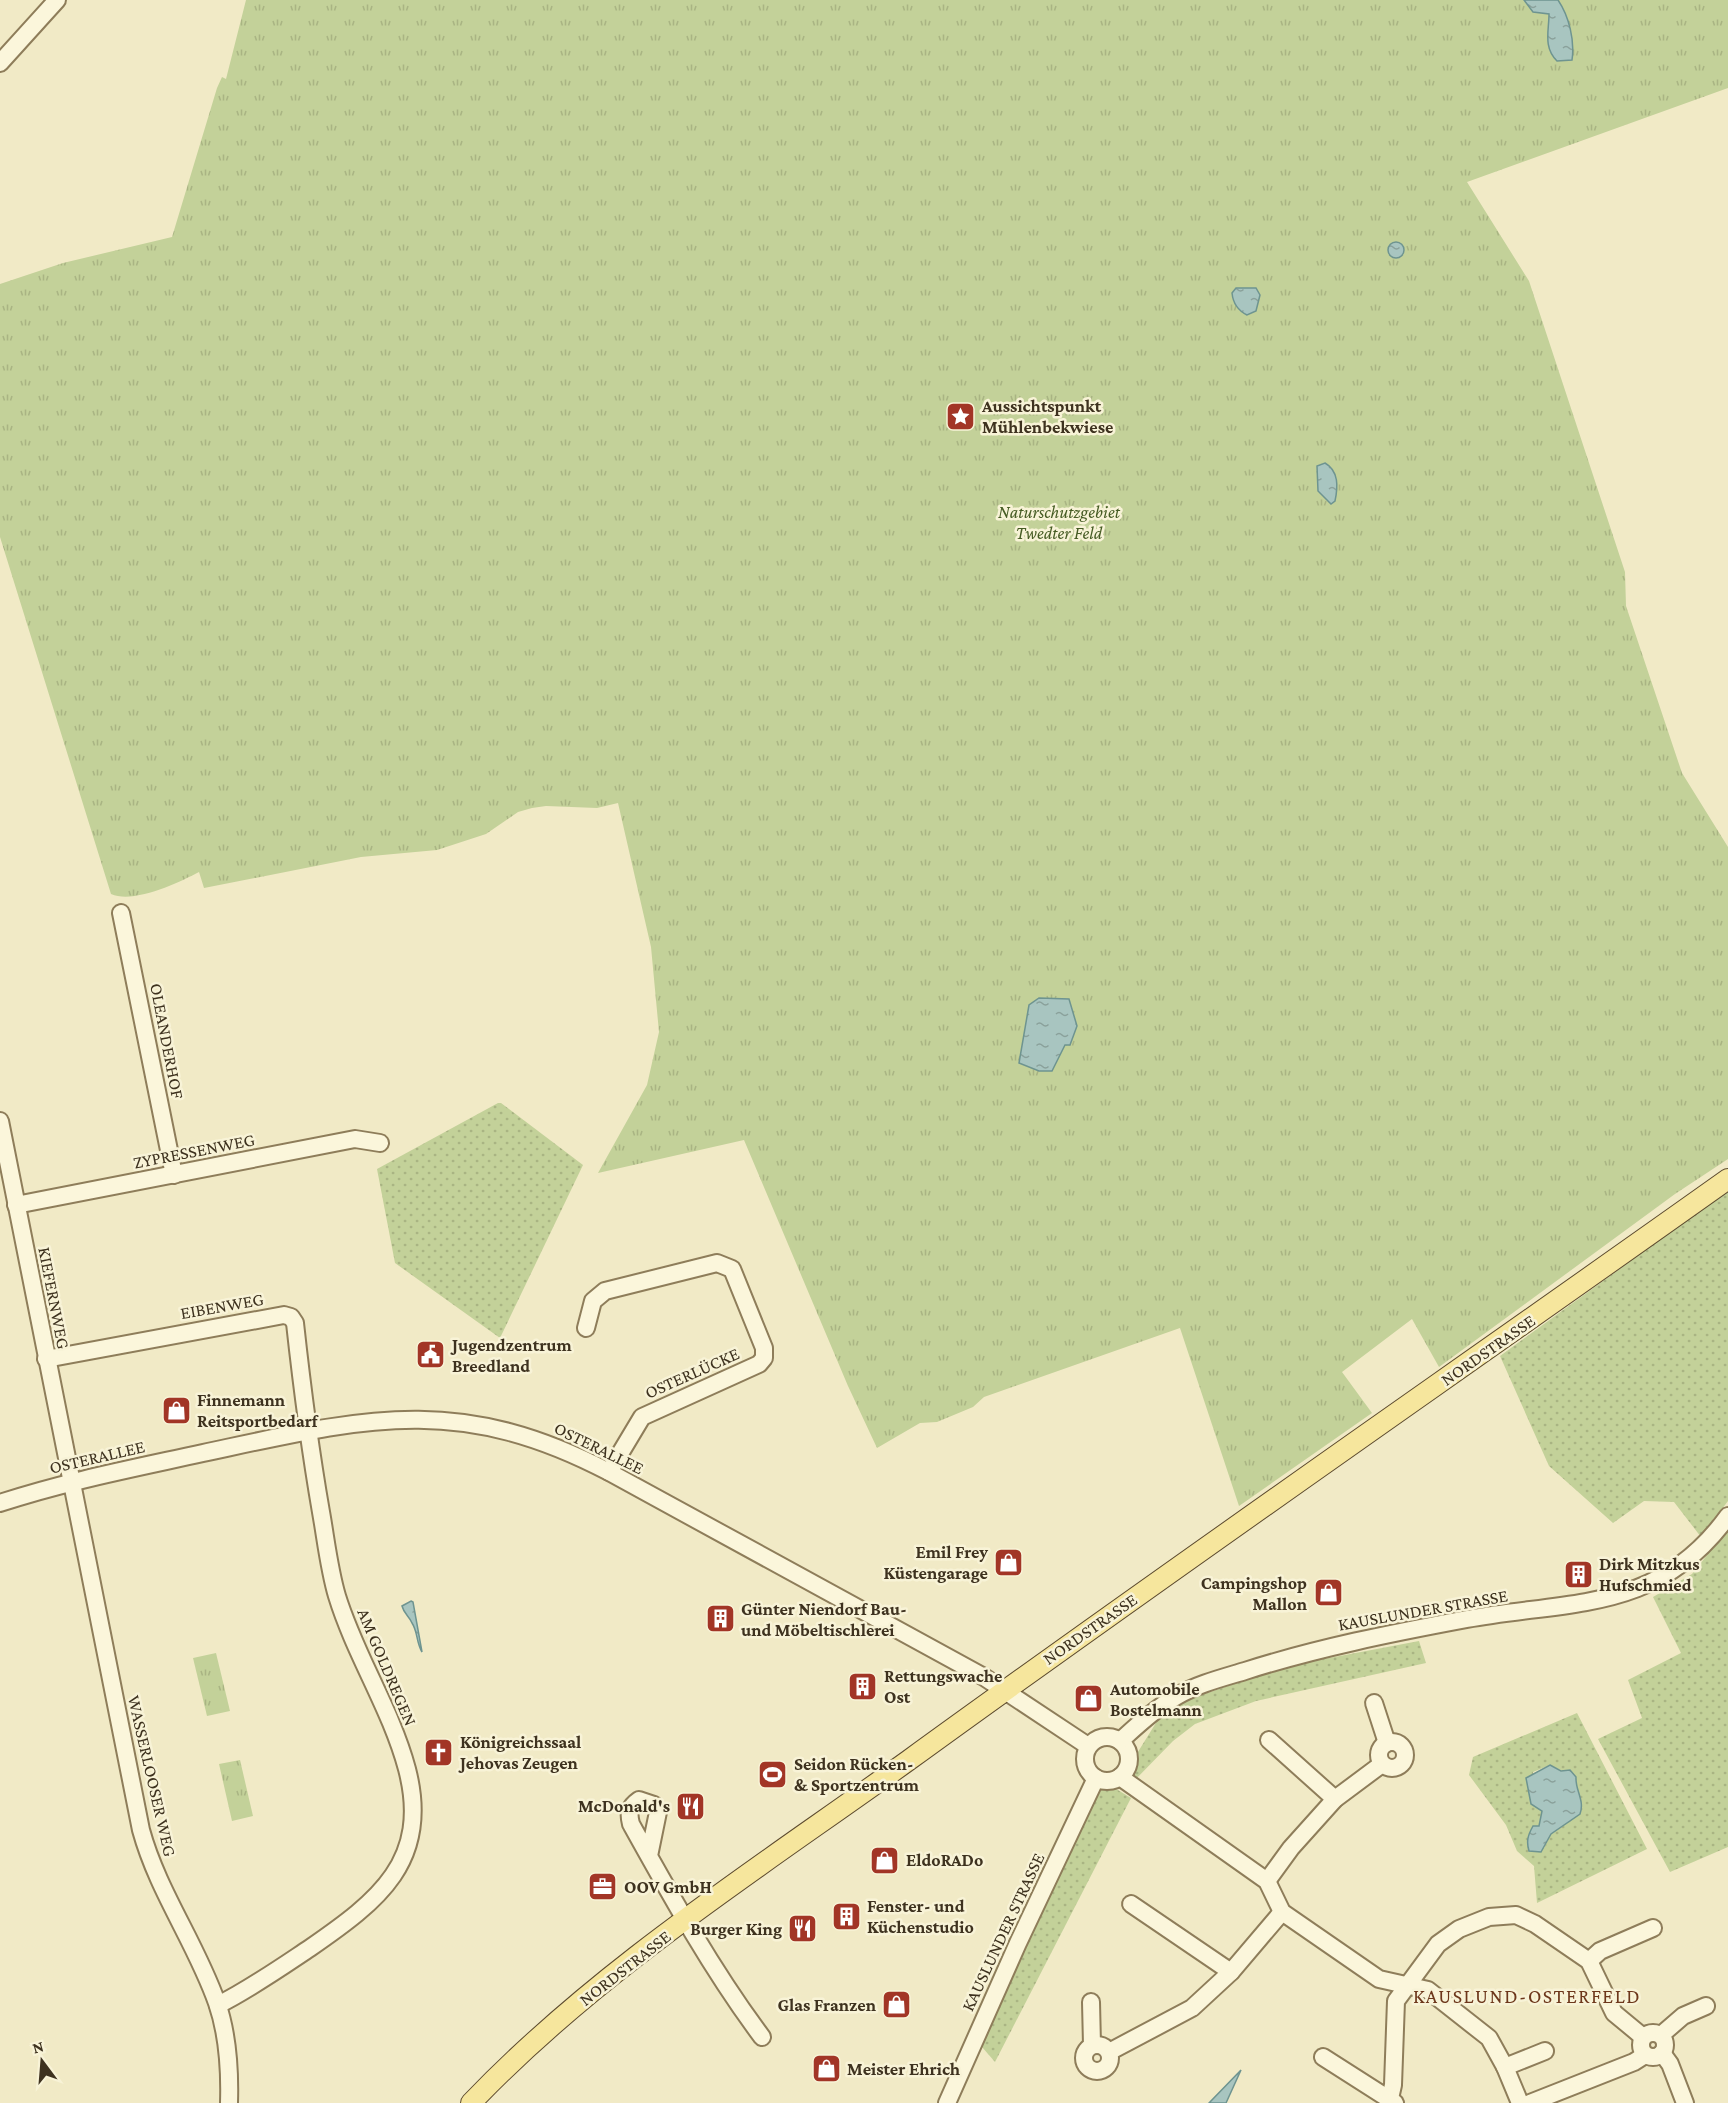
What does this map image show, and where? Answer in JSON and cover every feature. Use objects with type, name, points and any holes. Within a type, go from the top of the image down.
[{"type":"main road","name":"NORDSTRASSE","points":[[471,2103],[536,2039],[589,1995],[686,1921],[1005,1690],[1728,1179]]},
{"type":"street","points":[[1,61],[57,0]]},
{"type":"street","name":"OLEANDERHOF","points":[[121,914],[174,1175]]},
{"type":"street","name":"KIEFERNWEG","points":[[0,1121],[70,1482]]},
{"type":"street","name":"ZYPRESSENWEG","points":[[16,1205],[355,1139],[380,1143]]},
{"type":"street","name":"OSTERLÜCKE","points":[[586,1328],[593,1301],[605,1291],[717,1263],[732,1269],[764,1348],[764,1358],[759,1364],[642,1417],[609,1472]]},
{"type":"street","name":"EIBENWEG","points":[[46,1359],[239,1322],[291,1317],[295,1323],[306,1431]]},
{"type":"street","name":"OSTERALLEE","points":[[0,1503],[70,1482],[306,1431],[383,1419],[455,1421],[490,1426],[565,1450],[609,1472],[1005,1690],[1089,1746]]},
{"type":"street","name":"AM GOLDREGEN","points":[[218,2005],[288,1963],[369,1905],[390,1881],[402,1861],[411,1828],[412,1808],[407,1768],[336,1595],[306,1431]]},
{"type":"street","name":"WASSERLOOSER WEG","points":[[70,1482],[143,1840],[161,1888],[206,1974],[218,2005],[229,2062],[229,2103]]},
{"type":"street","name":"KAUSLUNDER STRASSE","points":[[1120,1741],[1176,1696],[1198,1685],[1266,1664],[1337,1645],[1458,1621],[1626,1593],[1656,1582],[1696,1554],[1728,1516]]},
{"type":"street","points":[[1268,1881],[1291,1848],[1335,1799],[1382,1764],[1379,1752],[1387,1743],[1374,1703]]},
{"type":"street","points":[[1108,1737],[1120,1741],[1128,1753],[1128,1760],[1120,1776],[1108,1781],[1096,1778],[1086,1767],[1084,1760],[1089,1746],[1100,1738],[1108,1737]]},
{"type":"street","points":[[1269,1740],[1335,1799]]},
{"type":"street","points":[[1120,1776],[1268,1881],[1282,1912],[1379,1979],[1406,1987],[1428,1990],[1489,2038],[1505,2067],[1520,2103]]},
{"type":"street","name":"KAUSLUNDER STRASSE","points":[[947,2103],[1018,1943],[1096,1778]]},
{"type":"street","points":[[649,1856],[686,1921],[762,2037]]},
{"type":"street","points":[[1131,1904],[1231,1972]]},
{"type":"street","points":[[1109,2052],[1192,2008],[1231,1972],[1282,1912]]},
{"type":"street","points":[[1392,2102],[1396,2001],[1438,1944],[1448,1935],[1472,1923],[1503,1915],[1516,1915],[1535,1924],[1589,1961],[1614,2013],[1643,2037]]},
{"type":"street","points":[[1589,1961],[1600,1951],[1653,1928]]},
{"type":"street","points":[[1091,2002],[1092,2045],[1083,2056],[1089,2069],[1101,2071],[1108,2066],[1109,2052],[1103,2046],[1092,2045]]},
{"type":"street","points":[[1661,2035],[1683,2016],[1706,2006]]},
{"type":"street","points":[[1530,2103],[1634,2062],[1645,2055],[1656,2057],[1662,2053],[1665,2046],[1661,2035],[1654,2032],[1643,2037]]},
{"type":"street","points":[[1643,2037],[1641,2049],[1645,2055]]},
{"type":"street","points":[[1505,2067],[1545,2051]]},
{"type":"street","points":[[1662,2053],[1670,2064],[1685,2103]]},
{"type":"street","points":[[1323,2056],[1392,2102]]},
{"type":"green space","name":"Naturschutzgebiet Twedter Feld","points":[[246,0],[1728,0],[1728,88],[1467,182],[1529,281],[1625,572],[1626,606],[1682,773],[1728,847],[1728,1159],[1675,1194],[1439,1367],[1412,1319],[1342,1372],[1372,1413],[1239,1506],[1180,1328],[984,1397],[973,1407],[937,1422],[920,1423],[877,1448],[848,1386],[744,1140],[598,1173],[647,1085],[659,1032],[651,947],[618,803],[597,808],[546,806],[532,808],[518,812],[486,834],[437,850],[361,857],[204,888],[199,872],[156,891],[132,896],[111,894],[0,537],[0,284],[63,263],[172,237],[217,88],[222,77],[226,79]]},
{"type":"green space","points":[[498,1103],[583,1165],[500,1338],[395,1263],[377,1169]]},
{"type":"green space","points":[[1728,1190],[1728,1501],[1701,1537],[1674,1502],[1644,1501],[1613,1523],[1549,1466],[1500,1356]]},
{"type":"green space","points":[[1728,1529],[1728,1847],[1670,1872],[1598,1739],[1642,1718],[1628,1680],[1681,1653],[1653,1597],[1692,1574]]},
{"type":"green space","points":[[1419,1641],[1426,1663],[1256,1701],[1195,1724],[1173,1741],[1134,1781],[1132,1775],[1136,1755],[1159,1718],[1178,1703],[1287,1666]]},
{"type":"green space","points":[[216,1653],[230,1711],[207,1716],[193,1658]]},
{"type":"green space","points":[[1577,1713],[1647,1849],[1537,1903],[1534,1866],[1517,1851],[1506,1825],[1469,1775],[1473,1757]],"holes":[[[1550,1765],[1576,1777],[1563,1826],[1551,1834],[1544,1848],[1539,1826],[1542,1811],[1538,1807],[1533,1772]]]},
{"type":"green space","points":[[240,1760],[253,1816],[232,1821],[219,1764]]},
{"type":"green space","points":[[1108,1784],[1131,1798],[995,2062],[982,2047],[1026,1943],[1098,1792]]},
{"type":"water","points":[[1524,0],[1558,0],[1570,29],[1573,45],[1572,60],[1557,61],[1553,56],[1548,44],[1549,14],[1533,12]]},
{"type":"water","points":[[1393,242],[1399,242],[1404,250],[1402,256],[1393,258],[1388,253],[1388,247]]},
{"type":"water","points":[[1236,288],[1256,288],[1260,295],[1256,311],[1247,315],[1238,308],[1232,293]]},
{"type":"water","points":[[1325,463],[1333,470],[1336,480],[1335,501],[1331,504],[1318,491],[1317,466]]},
{"type":"water","points":[[1039,998],[1069,999],[1077,1026],[1070,1045],[1065,1045],[1052,1071],[1039,1071],[1019,1063],[1029,1005]]},
{"type":"water","points":[[411,1601],[422,1652],[414,1626],[402,1606]]},
{"type":"water","points":[[1550,1765],[1561,1771],[1570,1770],[1576,1777],[1581,1804],[1580,1814],[1551,1834],[1541,1852],[1529,1851],[1529,1835],[1533,1826],[1539,1826],[1542,1811],[1531,1804],[1526,1778]]},
{"type":"water","points":[[1241,2070],[1226,2103],[1209,2103]]},
{"type":"place","name":"Aussichtspunkt Mühlenbekwiese","points":[[961,416]]},
{"type":"place","name":"Jugendzentrum Breedland","points":[[431,1355]]},
{"type":"place","name":"Finnemann Reitsportbedarf","points":[[176,1410]]},
{"type":"place","name":"Emil Frey Küstengarage","points":[[1009,1562]]},
{"type":"place","name":"Dirk Mitzkus Hufschmied","points":[[1578,1574]]},
{"type":"place","name":"Campingshop Mallon","points":[[1328,1593]]},
{"type":"place","name":"Günter Niendorf Bau- und Möbeltischlerei","points":[[720,1619]]},
{"type":"place","name":"Rettungswache Ost","points":[[863,1686]]},
{"type":"place","name":"Automobile Bostelmann","points":[[1089,1699]]},
{"type":"place","name":"Königreichssaal Jehovas Zeugen","points":[[439,1752]]},
{"type":"place","name":"Seidon Rücken- & Sportzentrum","points":[[773,1774]]},
{"type":"place","name":"McDonald's","points":[[691,1806]]},
{"type":"place","name":"EldoRADo","points":[[885,1860]]},
{"type":"place","name":"OOV GmbH","points":[[603,1887]]},
{"type":"place","name":"Fenster- und Küchenstudio","points":[[846,1916]]},
{"type":"place","name":"Burger King","points":[[803,1929]]},
{"type":"place","name":"Glas Franzen","points":[[897,2005]]},
{"type":"place","name":"Meister Ehrich","points":[[826,2069]]},
{"type":"district","name":"KAUSLUND-OSTERFELD","points":[[1527,1996]]}]
